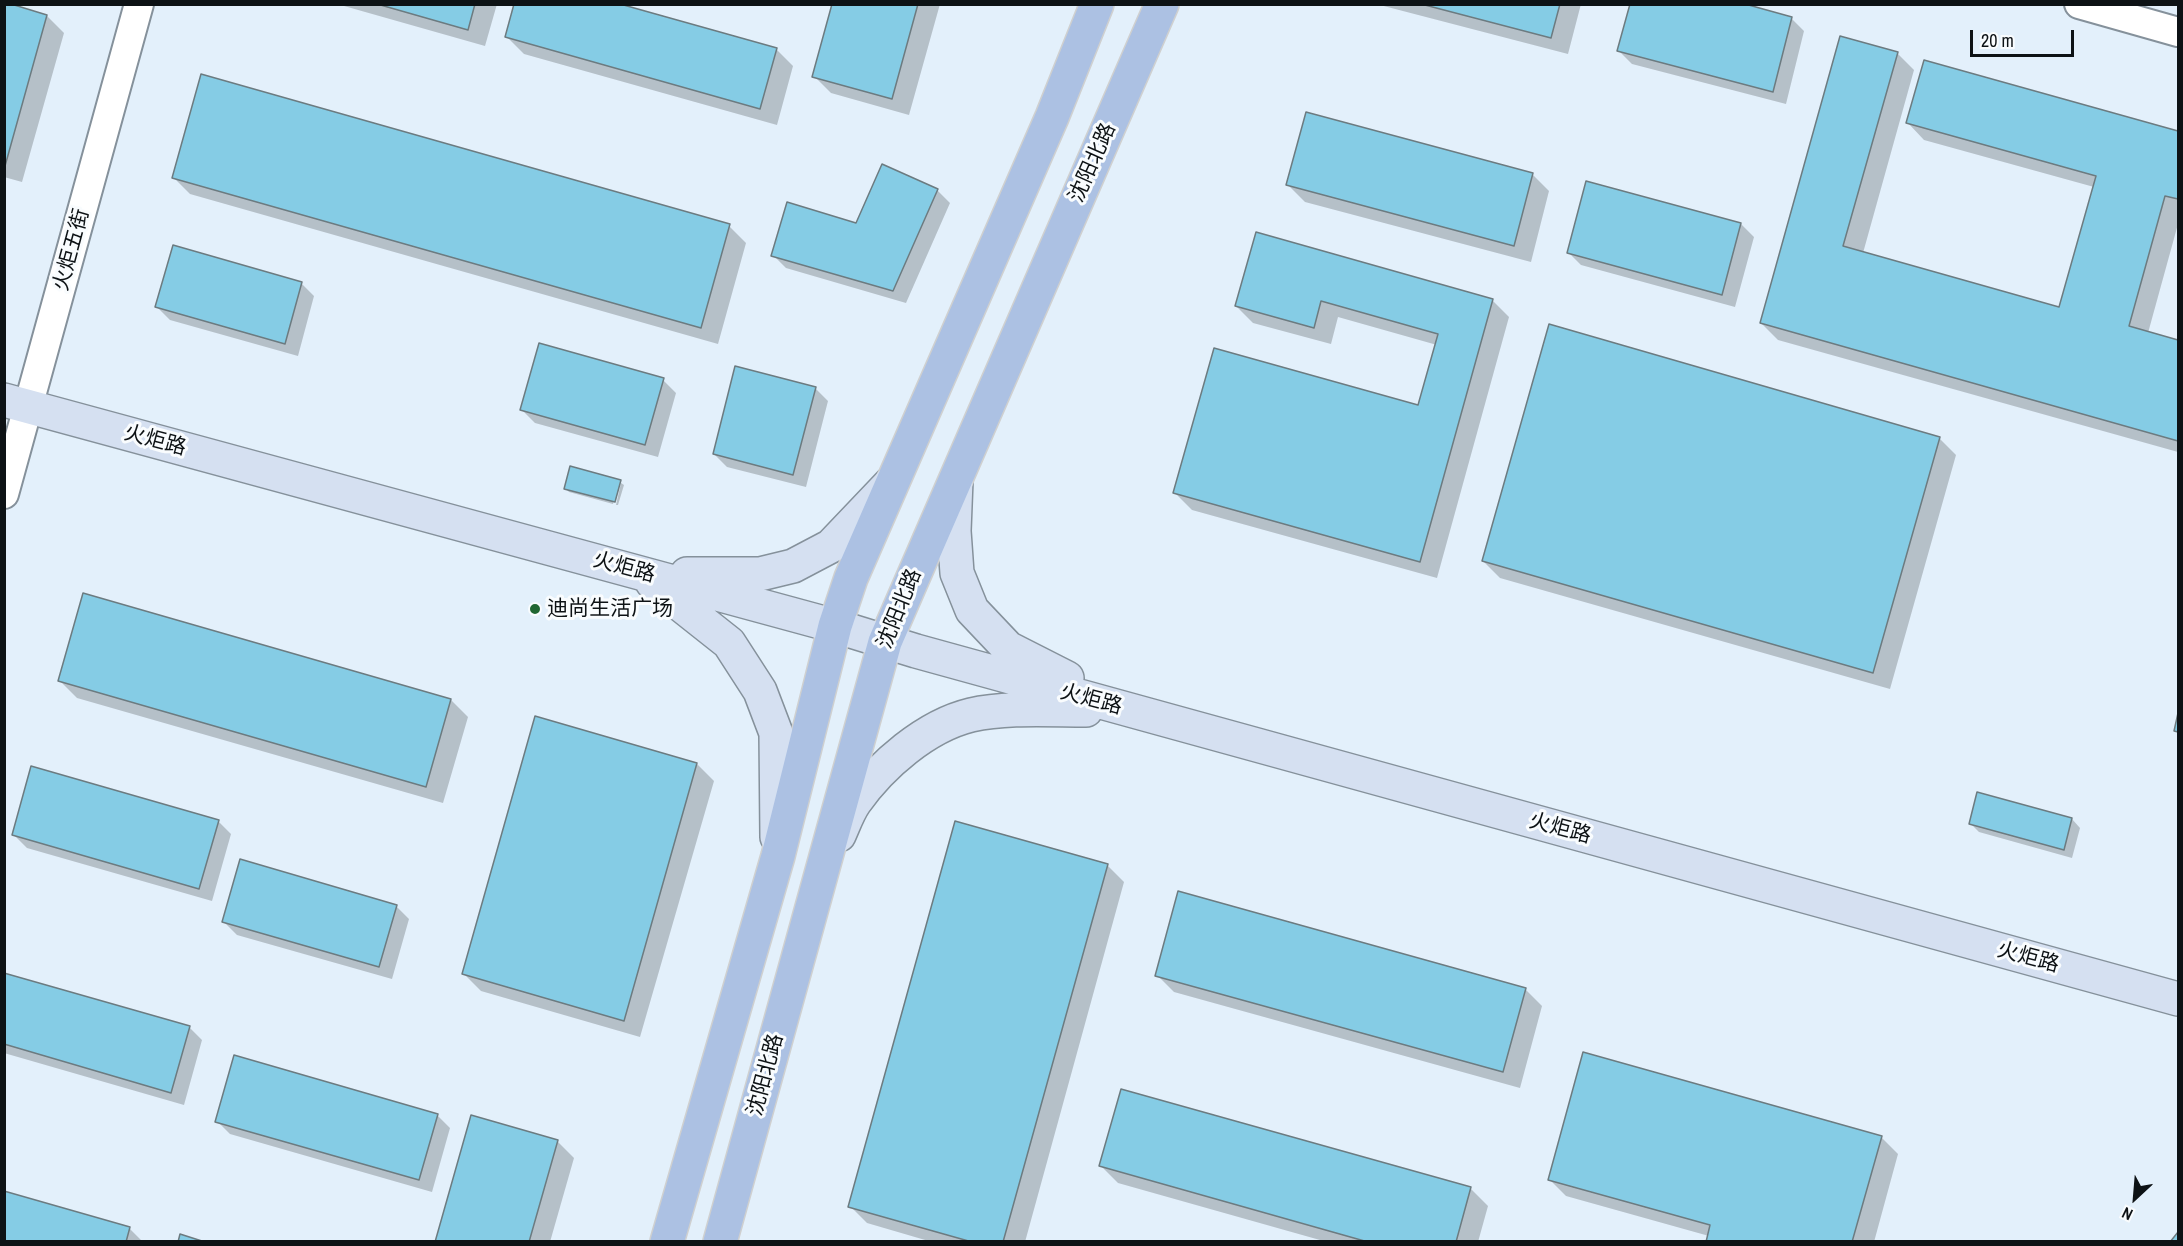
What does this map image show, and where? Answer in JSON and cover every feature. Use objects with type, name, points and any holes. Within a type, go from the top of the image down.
[{"type":"main road","points":[[668,1242],[778,856],[835,626],[851,578],[1052,117],[1097,4]]},
{"type":"main road","name":"沈阳北路","points":[[720,1242],[885,642],[1162,4]]},
{"type":"main road","name":"火炬路","points":[[17,403],[835,626],[1127,710],[2178,999]]},
{"type":"main road","points":[[957,476],[954,531],[957,573],[972,610],[1008,648],[1127,710]]},
{"type":"main road","points":[[641,573],[760,574],[793,566],[831,546],[894,480]]},
{"type":"main road","points":[[641,573],[729,643],[760,691],[776,733],[778,856]]},
{"type":"main road","points":[[822,869],[854,803],[893,758],[932,731],[970,715],[1022,710],[1127,710]]},
{"type":"street","name":"火炬五街","points":[[4,494],[17,403],[139,4]]},
{"type":"street","points":[[2079,4],[2178,32]]},
{"type":"building","points":[[4,4],[47,15],[5,166]]},
{"type":"building","points":[[377,4],[475,4],[468,30]]},
{"type":"building","points":[[514,4],[620,4],[777,48],[760,109],[505,37]]},
{"type":"building","points":[[832,4],[918,4],[892,99],[812,77]]},
{"type":"building","points":[[1421,4],[1560,4],[1551,38]]},
{"type":"building","points":[[1630,4],[1745,4],[1792,17],[1773,92],[1617,51]]},
{"type":"building","points":[[1840,36],[1898,52],[1843,246],[2059,307],[2096,176],[1906,123],[1924,60],[2178,131],[2178,199],[2165,196],[2129,326],[2178,340],[2178,441],[1760,323]]},
{"type":"building","points":[[201,74],[730,224],[701,328],[172,178]]},
{"type":"building","points":[[1306,112],[1533,173],[1514,246],[1286,185]]},
{"type":"building","points":[[882,164],[938,189],[893,291],[771,256],[787,202],[856,223]]},
{"type":"building","points":[[1586,181],[1741,223],[1722,295],[1567,253]]},
{"type":"building","points":[[1256,232],[1493,299],[1420,562],[1173,493],[1214,348],[1418,405],[1438,334],[1321,301],[1314,328],[1235,306]]},
{"type":"building","points":[[173,245],[302,282],[285,344],[155,307]]},
{"type":"building","points":[[1549,324],[1940,437],[1873,673],[1482,561]]},
{"type":"building","points":[[539,343],[664,378],[645,445],[520,410]]},
{"type":"building","points":[[735,366],[816,387],[793,475],[713,454]]},
{"type":"building","points":[[570,466],[621,480],[615,502],[564,489]]},
{"type":"building","points":[[83,593],[451,699],[426,787],[58,681]]},
{"type":"building","points":[[2178,713],[2178,732],[2174,731]]},
{"type":"building","points":[[535,716],[697,763],[624,1021],[462,974]]},
{"type":"building","points":[[31,766],[219,820],[199,889],[12,835]]},
{"type":"building","points":[[1977,792],[2072,818],[2064,850],[1969,824]]},
{"type":"building","points":[[955,821],[1108,864],[1003,1242],[972,1242],[848,1207]]},
{"type":"building","points":[[240,859],[397,905],[379,967],[222,922]]},
{"type":"building","points":[[1178,891],[1526,988],[1503,1072],[1155,976]]},
{"type":"building","points":[[4,973],[190,1026],[171,1093],[4,1044]]},
{"type":"building","points":[[1583,1052],[1882,1136],[1852,1242],[1706,1242],[1710,1225],[1548,1180]]},
{"type":"building","points":[[234,1055],[438,1114],[419,1180],[215,1122]]},
{"type":"building","points":[[1121,1089],[1471,1187],[1456,1242],[1368,1242],[1099,1166]]},
{"type":"building","points":[[471,1115],[558,1140],[529,1242],[435,1242]]},
{"type":"building","points":[[4,1191],[130,1227],[126,1242],[4,1242]]},
{"type":"building","points":[[2178,1232],[2178,1242],[2170,1242]]},
{"type":"building","points":[[180,1234],[205,1242],[178,1242]]},
{"type":"place","name":"迪尚生活广场","points":[[535,609]]}]
